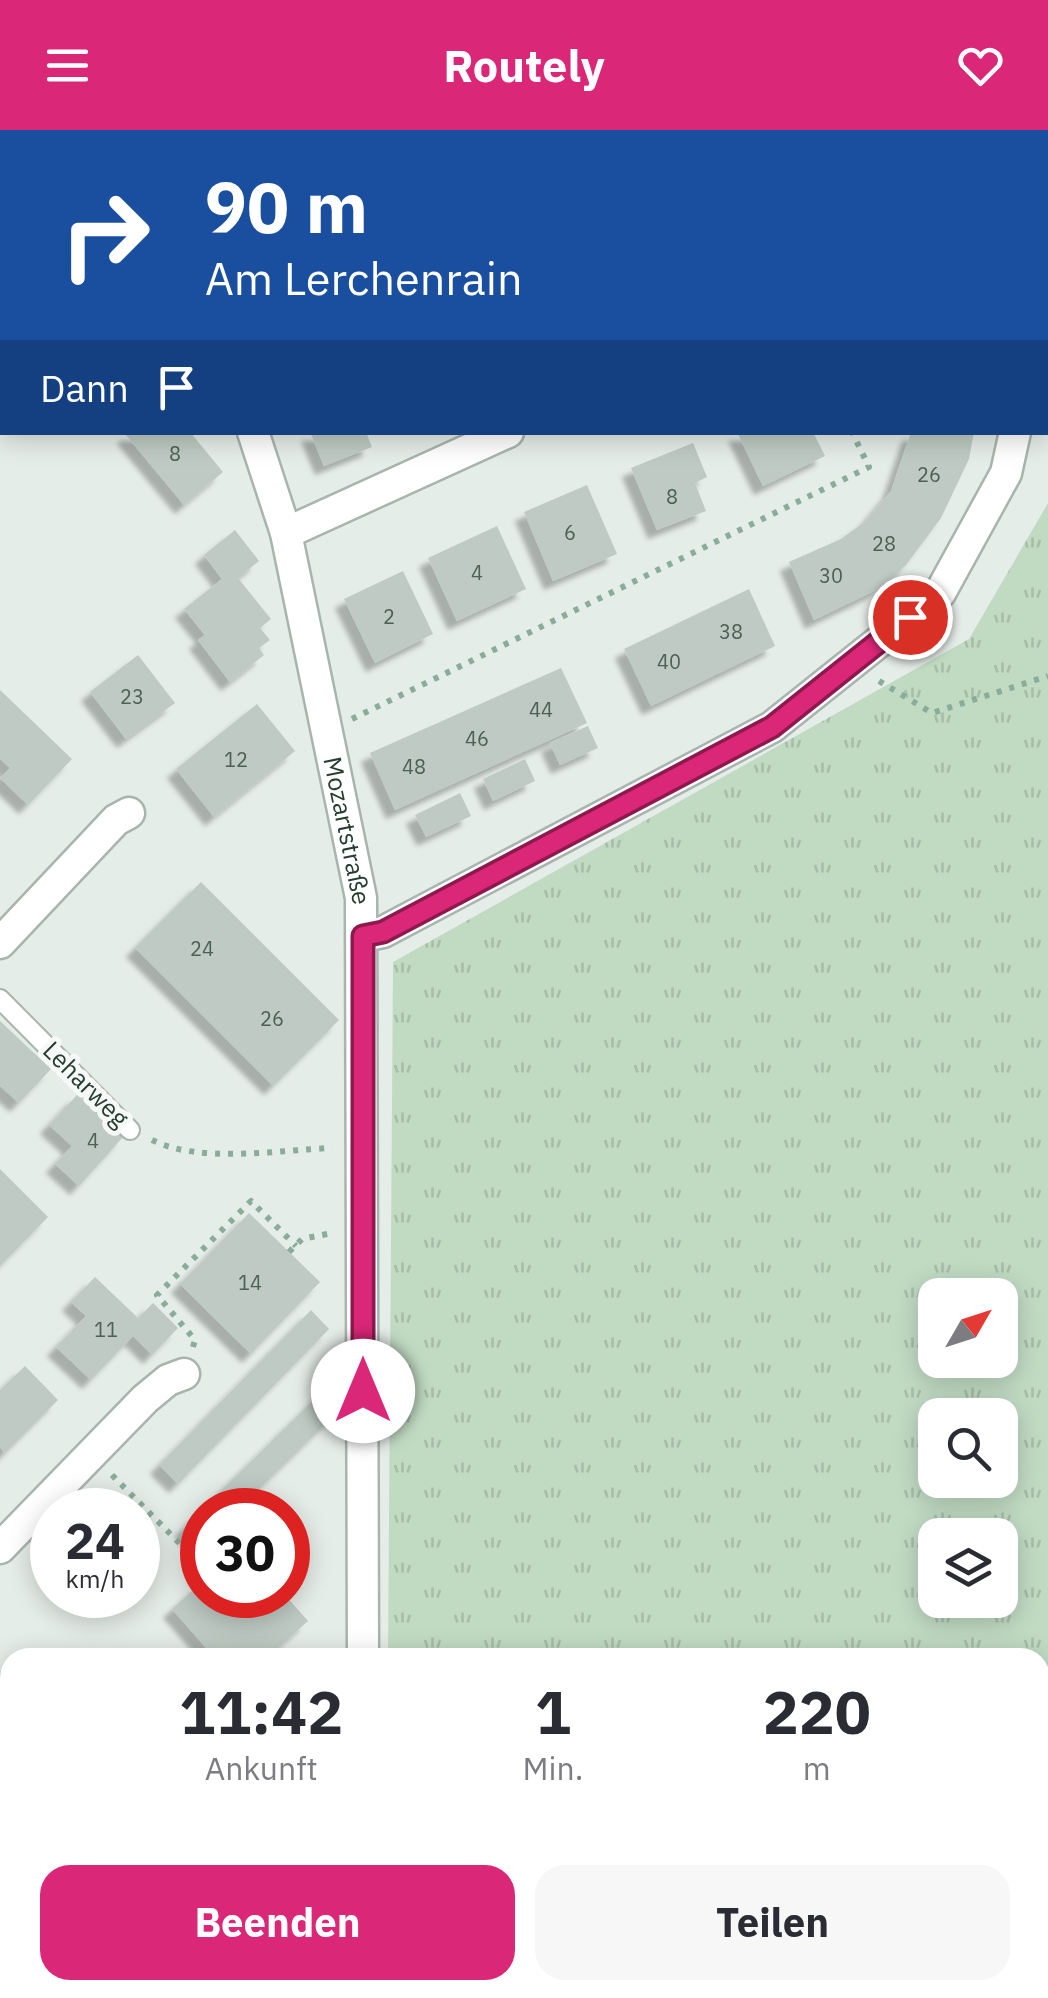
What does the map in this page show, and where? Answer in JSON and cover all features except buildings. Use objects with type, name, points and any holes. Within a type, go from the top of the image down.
[{"type":"street","name":"Mozartstraße","points":[[253,435],[286,533],[361,898],[364,1648]]},
{"type":"street","points":[[286,533],[501,435]]},
{"type":"street","points":[[363,936],[383,932],[772,727],[940,593],[1006,473],[1014,435]]},
{"type":"street","points":[[0,943],[116,820],[129,814]]},
{"type":"street","points":[[0,1548],[145,1399],[168,1380],[184,1374]]},
{"type":"lane","name":"Leharweg","points":[[0,999],[130,1130]]},
{"type":"path","points":[[325,733],[870,467],[854,435]]},
{"type":"path","points":[[850,664],[932,713],[1048,676]]},
{"type":"path","name":"Leharweg","points":[[130,1130],[170,1149],[198,1152],[363,1147]]},
{"type":"path","points":[[184,1374],[195,1340],[157,1295],[250,1200],[292,1249],[302,1240],[328,1233]]},
{"type":"path","points":[[91,1454],[180,1544]]},
{"type":"green space","points":[[1048,503],[1048,1648],[388,1648],[393,962],[969,639]]},
{"type":"route","points":[[363,1391],[363,936],[383,932],[772,727],[910,617]]}]
